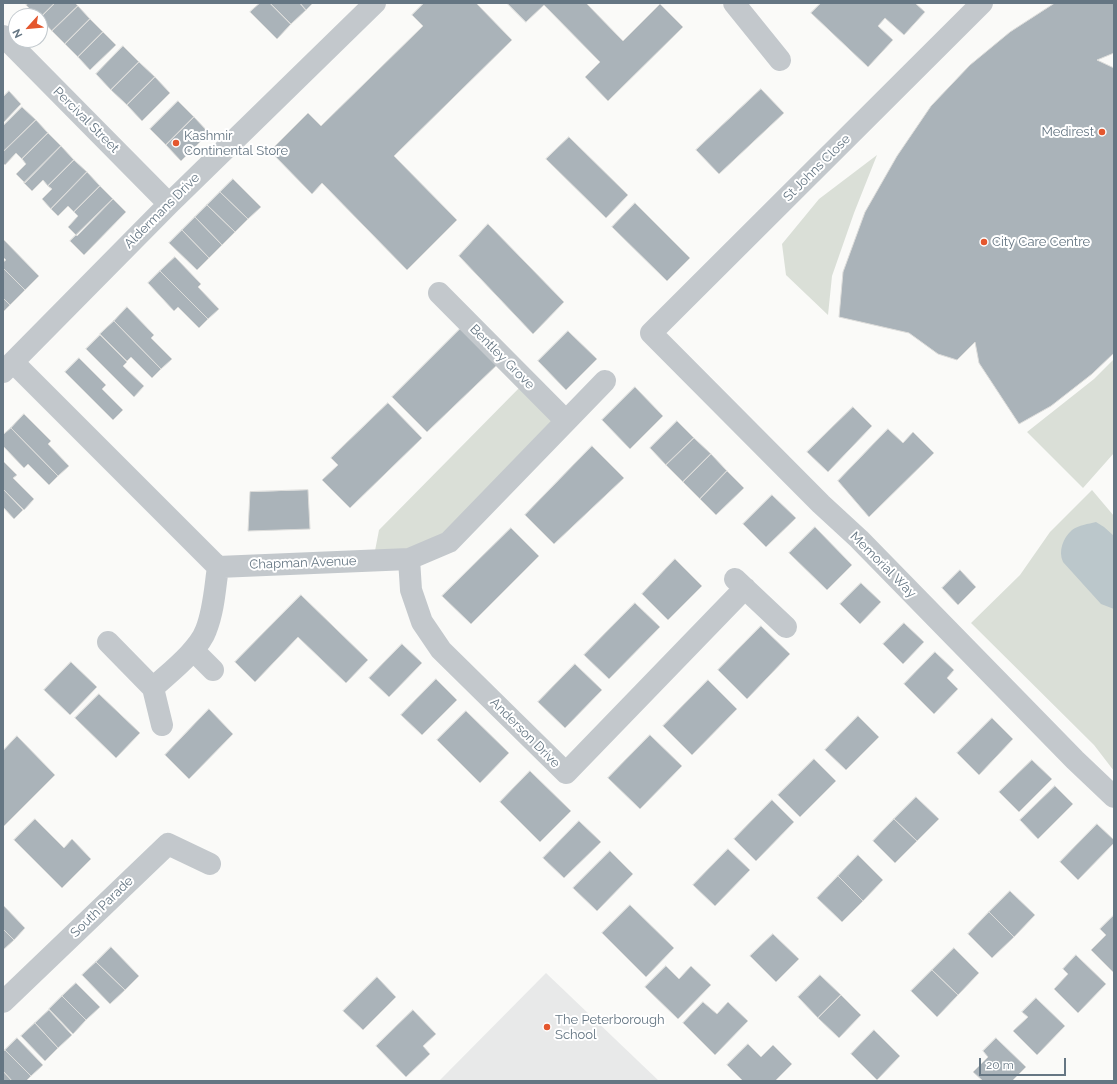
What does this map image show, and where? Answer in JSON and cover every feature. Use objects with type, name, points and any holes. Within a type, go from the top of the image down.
[{"type":"street","name":"Aldermans Drive","points":[[8,367],[169,204],[375,3]]},
{"type":"street","points":[[734,3],[780,60]]},
{"type":"street","name":"St Johns Close","points":[[651,333],[982,3]]},
{"type":"street","name":"Percival Street","points":[[3,36],[169,204]]},
{"type":"street","name":"Bentley Grove","points":[[439,293],[566,421]]},
{"type":"street","name":"Memorial Way","points":[[651,333],[821,504],[859,539],[1075,760],[1114,797]]},
{"type":"street","points":[[8,367],[218,567],[213,601],[206,631],[193,650],[153,688]]},
{"type":"street","name":"Chapman Avenue","points":[[218,567],[409,559],[450,542],[605,380]]},
{"type":"street","name":"Anderson Drive","points":[[409,559],[411,590],[422,622],[441,650],[566,773],[740,584],[786,627]]},
{"type":"street","points":[[108,642],[153,688],[162,725]]},
{"type":"street","points":[[193,650],[213,670]]},
{"type":"street","name":"South Parade","points":[[3,1002],[168,844],[210,864]]},
{"type":"shaded area","points":[[877,155],[854,213],[832,276],[828,315],[786,275],[782,244],[819,199]]},
{"type":"shaded area","points":[[1114,359],[1114,453],[1083,488],[1027,432],[1094,379]]},
{"type":"shaded area","points":[[523,384],[558,421],[447,537],[406,553],[374,556],[379,530]]},
{"type":"shaded area","points":[[1092,490],[1114,516],[1114,771],[1094,745],[971,623],[1020,575],[1050,532]]},
{"type":"shaded area","points":[[1096,522],[1114,536],[1114,609],[1101,604],[1063,562],[1062,558],[1062,545],[1069,533],[1078,527]]},
{"type":"shaded area","name":"The Peterborough School","points":[[546,973],[659,1081],[439,1081]]},
{"type":"building","points":[[29,3],[55,3],[48,10],[48,8],[29,8],[26,5]]},
{"type":"building","points":[[55,3],[75,3],[78,6],[52,31],[48,27],[48,10]]},
{"type":"building","points":[[260,3],[270,3],[291,24],[277,39],[250,12]]},
{"type":"building","points":[[270,3],[300,3],[306,10],[291,24]]},
{"type":"building","points":[[300,3],[313,3],[306,10]]},
{"type":"building","points":[[424,3],[476,3],[512,40],[394,156],[457,220],[407,270],[322,183],[312,194],[270,151],[308,113],[321,126],[423,26],[412,15]]},
{"type":"building","points":[[507,3],[586,3],[623,41],[660,4],[683,27],[608,101],[585,77],[600,62],[544,5],[526,22]]},
{"type":"building","points":[[821,3],[915,3],[925,12],[904,35],[885,18],[878,26],[893,40],[868,67],[811,13]]},
{"type":"building","name":"City Care Centre","points":[[1055,3],[1114,3],[1114,53],[1097,60],[1114,68],[1114,353],[1092,374],[1051,406],[1019,424],[979,363],[975,342],[957,360],[938,354],[909,333],[839,317],[843,272],[865,212],[897,156],[931,106],[970,65],[1010,32]]},
{"type":"building","points":[[78,6],[90,19],[65,44],[52,31]]},
{"type":"building","points":[[90,19],[103,32],[78,57],[65,44]]},
{"type":"building","points":[[103,32],[116,45],[90,70],[78,57]]},
{"type":"building","points":[[123,46],[139,62],[111,90],[96,74]]},
{"type":"building","points":[[139,62],[155,77],[127,105],[111,90]]},
{"type":"building","points":[[155,77],[170,93],[142,121],[127,105]]},
{"type":"building","points":[[761,89],[784,113],[719,174],[696,150]]},
{"type":"building","points":[[9,91],[21,104],[3,123],[3,97]]},
{"type":"building","points":[[178,101],[194,117],[166,145],[150,129]]},
{"type":"building","points":[[22,107],[36,120],[3,152],[3,126]]},
{"type":"building","points":[[194,117],[209,133],[181,161],[166,145]]},
{"type":"building","points":[[36,120],[48,133],[22,159],[16,153],[5,165],[3,163],[3,152]]},
{"type":"building","points":[[48,133],[61,146],[25,183],[16,174],[26,164],[22,159]]},
{"type":"building","points":[[569,137],[628,195],[606,218],[546,159]]},
{"type":"building","points":[[61,146],[74,160],[48,186],[43,180],[32,191],[24,183]]},
{"type":"building","points":[[74,160],[87,172],[51,209],[42,199],[52,189],[48,186]]},
{"type":"building","points":[[87,172],[100,186],[74,212],[68,206],[58,216],[51,209]]},
{"type":"building","points":[[233,179],[261,207],[248,219],[220,192]]},
{"type":"building","points":[[100,186],[113,199],[77,236],[68,227],[78,216],[74,212]]},
{"type":"building","points":[[220,192],[248,219],[235,232],[207,205]]},
{"type":"building","points":[[113,199],[126,212],[84,255],[70,241]]},
{"type":"building","points":[[635,203],[690,258],[667,281],[612,227]]},
{"type":"building","points":[[207,205],[235,232],[222,245],[195,217]]},
{"type":"building","points":[[195,217],[222,245],[209,258],[182,230]]},
{"type":"building","points":[[488,224],[564,302],[533,334],[459,256]]},
{"type":"building","points":[[182,230],[209,258],[197,270],[169,243]]},
{"type":"building","points":[[3,239],[39,276],[25,290],[3,268],[3,262],[6,260],[3,257]]},
{"type":"building","points":[[175,257],[201,284],[198,287],[219,309],[208,319],[160,271]]},
{"type":"building","points":[[3,268],[25,290],[10,305],[3,298]]},
{"type":"building","points":[[160,271],[208,319],[199,328],[178,307],[174,311],[148,283]]},
{"type":"building","points":[[3,298],[10,305],[3,312]]},
{"type":"building","points":[[127,307],[154,335],[151,338],[172,359],[161,369],[114,321]]},
{"type":"building","points":[[114,321],[161,369],[152,378],[131,357],[127,361],[100,334]]},
{"type":"building","points":[[461,328],[498,364],[427,432],[392,397]]},
{"type":"building","points":[[568,331],[597,359],[566,390],[538,361]]},
{"type":"building","points":[[100,335],[127,362],[123,366],[144,386],[134,397],[86,349]]},
{"type":"building","points":[[79,358],[106,385],[102,389],[123,410],[113,420],[65,372]]},
{"type":"building","points":[[635,387],[663,416],[630,449],[602,420]]},
{"type":"building","points":[[388,403],[422,438],[350,508],[322,480],[338,465],[331,458]]},
{"type":"building","points":[[853,407],[872,426],[828,472],[807,452]]},
{"type":"building","points":[[24,414],[51,441],[48,444],[69,466],[58,476],[11,428]]},
{"type":"building","points":[[677,421],[694,438],[666,465],[650,448]]},
{"type":"building","points":[[11,428],[58,476],[49,485],[28,464],[24,468],[3,446],[3,435]]},
{"type":"building","points":[[888,429],[903,443],[913,432],[934,453],[869,517],[838,481]]},
{"type":"building","points":[[694,438],[711,454],[683,482],[666,465]]},
{"type":"building","points":[[592,446],[624,478],[554,544],[525,515]]},
{"type":"building","points":[[711,454],[727,471],[700,499],[683,482]]},
{"type":"building","points":[[3,461],[17,475],[13,478],[34,499],[24,510],[3,489]]},
{"type":"building","points":[[727,471],[744,488],[716,515],[700,499]]},
{"type":"building","points":[[3,489],[23,510],[14,519],[3,507]]},
{"type":"building","points":[[308,490],[310,529],[248,531],[250,492]]},
{"type":"building","points":[[772,495],[796,518],[766,547],[743,524]]},
{"type":"building","points":[[815,527],[852,565],[827,590],[789,553]]},
{"type":"building","points":[[511,528],[539,556],[471,624],[442,596]]},
{"type":"building","points":[[675,559],[702,586],[668,620],[642,594]]},
{"type":"building","points":[[960,570],[976,587],[958,605],[942,588]]},
{"type":"building","points":[[861,583],[881,602],[860,624],[840,604]]},
{"type":"building","points":[[301,595],[368,660],[346,683],[298,637],[255,682],[235,662]]},
{"type":"building","points":[[635,603],[660,627],[609,679],[584,655]]},
{"type":"building","points":[[904,623],[924,642],[903,664],[883,644]]},
{"type":"building","points":[[761,626],[790,654],[747,699],[718,670]]},
{"type":"building","points":[[402,644],[422,663],[389,697],[369,678]]},
{"type":"building","points":[[935,652],[954,670],[947,678],[958,689],[934,714],[904,684]]},
{"type":"building","points":[[71,662],[97,687],[70,715],[44,690]]},
{"type":"building","points":[[575,664],[602,690],[565,728],[538,702]]},
{"type":"building","points":[[436,679],[457,700],[422,735],[401,715]]},
{"type":"building","points":[[708,680],[737,709],[692,755],[663,726]]},
{"type":"building","points":[[99,694],[140,733],[116,758],[75,718]]},
{"type":"building","points":[[209,709],[233,734],[189,779],[165,755]]},
{"type":"building","points":[[466,711],[509,753],[480,783],[437,740]]},
{"type":"building","points":[[858,716],[879,737],[846,770],[825,750]]},
{"type":"building","points":[[992,718],[1013,739],[979,775],[957,753]]},
{"type":"building","points":[[650,735],[682,766],[640,809],[608,778]]},
{"type":"building","points":[[17,736],[55,775],[3,827],[3,751]]},
{"type":"building","points":[[814,759],[836,781],[800,817],[778,795]]},
{"type":"building","points":[[1032,760],[1052,779],[1019,812],[999,792]]},
{"type":"building","points":[[530,771],[571,811],[540,842],[500,802]]},
{"type":"building","points":[[1055,786],[1073,804],[1038,839],[1020,820]]},
{"type":"building","points":[[916,797],[939,819],[917,841],[894,819]]},
{"type":"building","points":[[772,800],[794,822],[756,861],[734,839]]},
{"type":"building","points":[[35,819],[64,848],[72,839],[91,859],[62,888],[14,840]]},
{"type":"building","points":[[894,819],[917,841],[895,863],[873,841]]},
{"type":"building","points":[[579,821],[601,842],[564,878],[543,858]]},
{"type":"building","points":[[1097,824],[1114,840],[1114,843],[1078,880],[1060,862]]},
{"type":"building","points":[[728,849],[750,870],[715,906],[693,885]]},
{"type":"building","points":[[610,851],[633,874],[597,911],[573,888]]},
{"type":"building","points":[[858,855],[883,880],[863,901],[838,876]]},
{"type":"building","points":[[838,876],[863,901],[842,922],[817,898]]},
{"type":"building","points":[[1010,891],[1035,915],[1014,937],[989,912]]},
{"type":"building","points":[[3,905],[25,928],[14,940],[3,929]]},
{"type":"building","points":[[630,905],[674,948],[646,977],[602,933]]},
{"type":"building","points":[[989,912],[1014,937],[992,958],[968,934]]},
{"type":"building","points":[[1114,915],[1114,973],[1091,950],[1106,935],[1100,929]]},
{"type":"building","points":[[3,929],[14,940],[3,950]]},
{"type":"building","points":[[773,934],[799,959],[776,982],[750,956]]},
{"type":"building","points":[[111,947],[139,976],[125,990],[96,962]]},
{"type":"building","points":[[954,948],[979,973],[958,995],[932,970]]},
{"type":"building","points":[[1076,955],[1106,984],[1078,1013],[1054,989],[1068,974],[1063,969]]},
{"type":"building","points":[[96,962],[125,990],[110,1004],[82,975]]},
{"type":"building","points":[[666,966],[679,979],[691,966],[711,985],[678,1019],[645,987]]},
{"type":"building","points":[[932,970],[958,995],[937,1017],[911,991]]},
{"type":"building","points":[[820,975],[841,995],[818,1018],[798,997]]},
{"type":"building","points":[[377,977],[396,997],[363,1030],[343,1011]]},
{"type":"building","points":[[76,983],[100,1007],[86,1020],[62,996]]},
{"type":"building","points":[[841,995],[861,1015],[839,1038],[818,1018]]},
{"type":"building","points":[[62,996],[86,1020],[73,1034],[49,1009]]},
{"type":"building","points":[[1036,998],[1065,1026],[1037,1055],[1013,1031],[1028,1017],[1022,1012]]},
{"type":"building","points":[[703,1002],[717,1014],[728,1002],[748,1021],[715,1055],[683,1023]]},
{"type":"building","points":[[49,1010],[72,1035],[58,1048],[35,1023]]},
{"type":"building","points":[[413,1010],[436,1034],[423,1046],[430,1054],[406,1077],[376,1046]]},
{"type":"building","points":[[35,1023],[58,1048],[45,1061],[21,1036]]},
{"type":"building","points":[[874,1030],[900,1056],[877,1080],[851,1054]]},
{"type":"building","points":[[17,1038],[43,1065],[31,1076],[5,1050]]},
{"type":"building","points":[[996,1038],[1026,1067],[1012,1081],[983,1081],[973,1072],[988,1057],[983,1051]]},
{"type":"building","points":[[748,1044],[761,1057],[773,1045],[792,1064],[775,1081],[743,1081],[727,1065]]},
{"type":"building","points":[[5,1050],[31,1076],[26,1081],[12,1081],[3,1071],[3,1052]]},
{"type":"building","points":[[3,1071],[12,1081],[3,1081]]},
{"type":"place","name":"Medirest","points":[[1102,132]]},
{"type":"place","name":"Kashmir Continental Store","points":[[176,143]]},
{"type":"place","name":"City Care Centre","points":[[984,242]]},
{"type":"place","name":"The Peterborough School","points":[[547,1027]]}]
